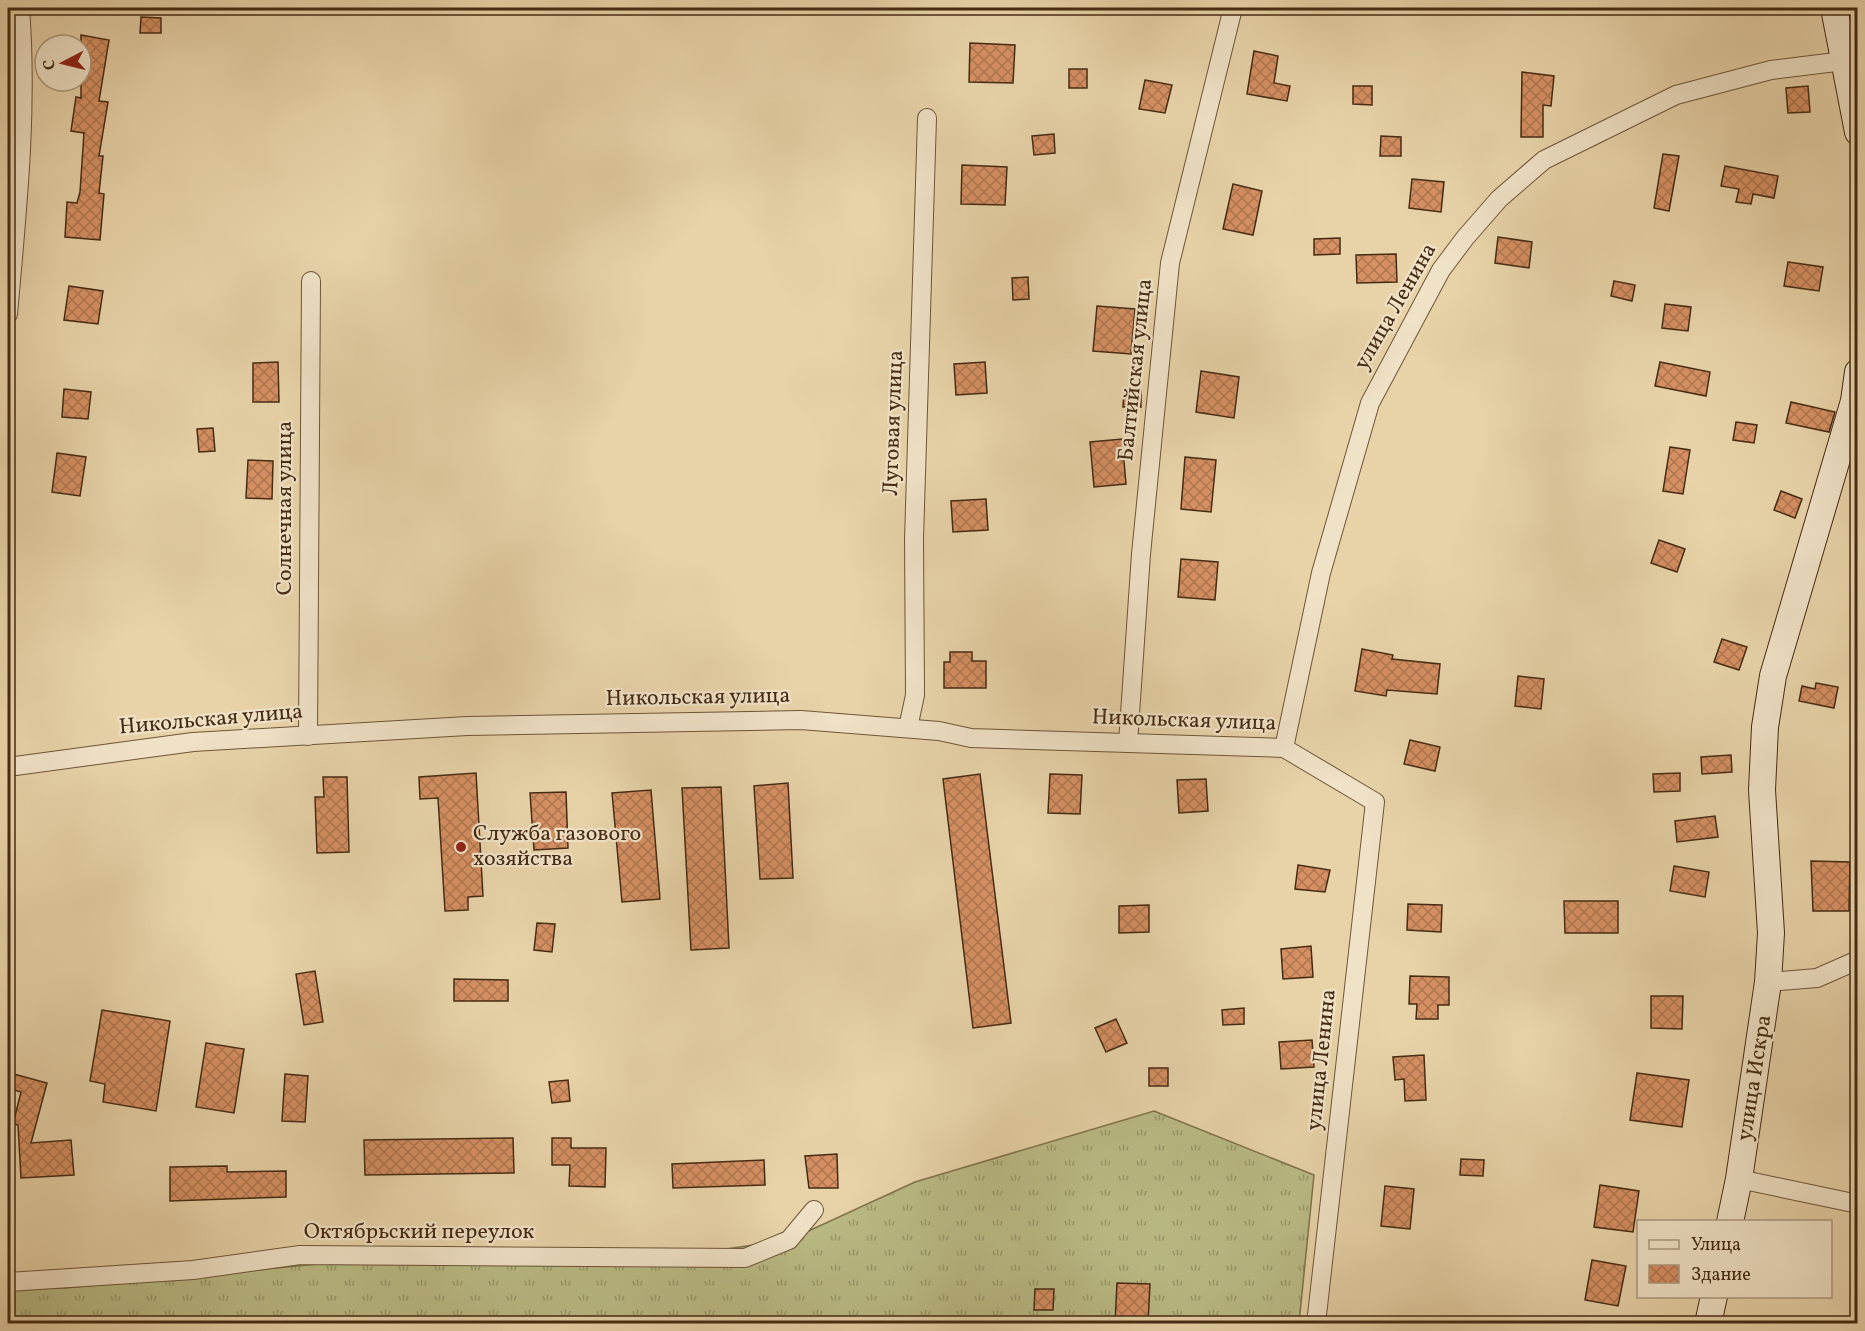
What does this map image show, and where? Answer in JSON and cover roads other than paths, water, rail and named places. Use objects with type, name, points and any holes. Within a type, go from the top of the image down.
[{"type":"street","points":[[8,314],[20,178],[23,75],[20,8]]},
{"type":"street","name":"Балтийская улица","points":[[1128,743],[1142,554],[1170,263],[1233,8]]},
{"type":"street","points":[[1834,8],[1857,132]]},
{"type":"street","name":"улица Ленина","points":[[1284,748],[1321,573],[1370,403],[1441,270],[1465,238],[1499,199],[1544,160],[1676,95],[1772,70],[1844,61]]},
{"type":"street","name":"Луговая улица","points":[[908,728],[915,695],[914,539],[927,118]]},
{"type":"street","name":"Солнечная улица","points":[[308,736],[311,281]]},
{"type":"street","name":"улица Искра","points":[[1730,1220],[1739,1179],[1768,981],[1771,933],[1762,790],[1765,727],[1773,676],[1856,401],[1857,372]]},
{"type":"street","name":"Никольская улица","points":[[8,767],[193,742],[467,726],[801,720],[939,730],[972,738],[1284,748],[1375,802]]},
{"type":"street","name":"улица Ленина","points":[[1316,1323],[1375,802]]},
{"type":"street","points":[[1768,981],[1817,978],[1857,960]]},
{"type":"street","points":[[1739,1179],[1857,1204]]},
{"type":"street","name":"Октябрьский переулок","points":[[8,1282],[193,1270],[300,1255],[745,1258],[789,1240],[814,1210]]},
{"type":"street","points":[[1708,1323],[1714,1298]]},
{"type":"place","name":"Служба газового хозяйства","points":[[461,847]]}]
